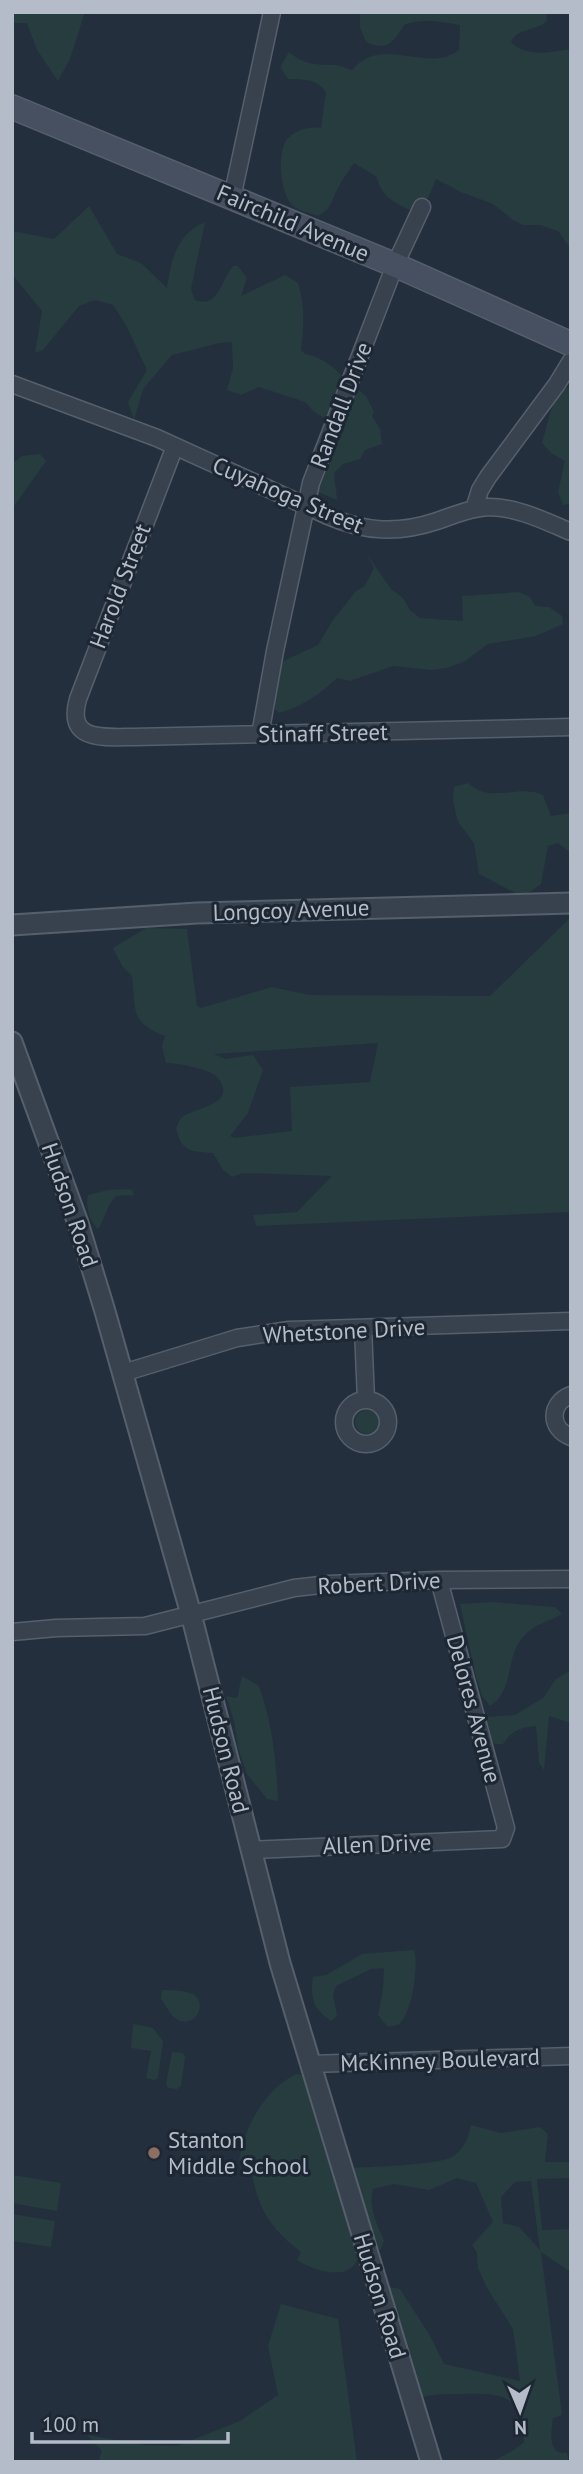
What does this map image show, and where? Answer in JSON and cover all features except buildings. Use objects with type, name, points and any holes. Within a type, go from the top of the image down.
[{"type":"main road","name":"Fairchild Avenue","points":[[12,107],[395,265],[571,344]]},
{"type":"street","points":[[232,198],[272,12]]},
{"type":"street","name":"Randall Drive","points":[[260,735],[311,483],[395,265],[422,207]]},
{"type":"street","points":[[474,509],[480,490],[488,477],[571,361]]},
{"type":"street","name":"Cuyahoga Street","points":[[12,384],[174,446],[352,526],[390,531],[421,526],[474,509],[497,508],[520,512],[571,532]]},
{"type":"street","name":"Harold Street","points":[[78,727],[74,719],[82,688],[174,446]]},
{"type":"street","name":"Stinaff Street","points":[[78,727],[86,733],[108,737],[571,727]]},
{"type":"street","name":"Longcoy Avenue","points":[[12,925],[209,913],[571,902]]},
{"type":"street","name":"Hudson Road","points":[[12,1042],[78,1223],[123,1373],[191,1614],[280,1963],[431,2462]]},
{"type":"street","name":"Whetstone Drive","points":[[123,1373],[237,1338],[266,1333],[571,1321]]},
{"type":"street","points":[[363,1328],[366,1400]]},
{"type":"street","points":[[571,1395],[558,1403],[554,1416],[558,1429],[571,1437]]},
{"type":"street","name":"Robert Drive","points":[[12,1632],[56,1628],[131,1628],[296,1588],[329,1584],[571,1579]]},
{"type":"street","name":"Delores Avenue","points":[[439,1580],[506,1828],[502,1839]]},
{"type":"street","name":"Allen Drive","points":[[251,1850],[502,1839]]},
{"type":"street","name":"McKinney Boulevard","points":[[310,2064],[571,2056]]},
{"type":"green space","points":[[12,12],[85,12],[70,59],[58,81],[37,50],[27,23],[12,23]]},
{"type":"green space","points":[[360,12],[546,12],[547,21],[518,34],[511,42],[532,52],[571,49],[571,249],[558,231],[540,225],[523,225],[493,204],[436,179],[426,203],[413,211],[390,199],[377,177],[354,163],[328,209],[318,216],[292,205],[282,183],[283,147],[289,137],[297,132],[307,128],[321,128],[326,92],[314,82],[288,79],[280,67],[289,52],[306,62],[338,65],[352,70],[364,60],[377,55],[433,58],[446,57],[459,50],[460,25],[432,21],[404,25],[389,44],[373,45],[366,42],[360,28]]},
{"type":"green space","points":[[89,206],[117,254],[141,263],[167,288],[177,249],[188,233],[205,222],[191,289],[195,300],[203,302],[214,297],[233,266],[238,266],[247,278],[241,296],[285,275],[298,283],[303,316],[301,350],[328,364],[345,380],[330,421],[314,412],[305,402],[259,387],[241,395],[227,390],[233,368],[232,342],[172,355],[143,389],[134,420],[128,402],[147,370],[126,325],[113,305],[95,300],[79,306],[43,350],[35,353],[42,311],[12,274],[12,231],[54,239]]},
{"type":"green space","points":[[571,386],[571,504],[563,505],[558,492],[565,461],[551,453],[542,443],[555,402],[564,389]]},
{"type":"green space","points":[[356,388],[366,396],[374,412],[372,416],[380,429],[382,444],[365,450],[360,459],[343,464],[334,473],[337,500],[318,492],[320,476]]},
{"type":"green space","points":[[40,454],[46,461],[12,509],[12,464],[22,456]]},
{"type":"green space","points":[[366,553],[391,589],[403,598],[410,610],[420,618],[463,621],[462,596],[519,592],[530,597],[535,606],[549,607],[562,616],[563,624],[536,636],[488,644],[465,661],[447,668],[431,670],[393,666],[350,681],[337,678],[310,699],[279,713],[273,701],[281,662],[318,645],[333,620],[356,591],[365,586],[374,568]]},
{"type":"green space","points":[[468,783],[486,792],[534,792],[543,795],[551,816],[571,813],[571,853],[558,843],[548,846],[541,884],[523,897],[479,874],[474,843],[458,822],[453,802],[454,787]]},
{"type":"green space","points":[[571,917],[571,1212],[256,1226],[253,1215],[297,1212],[332,1176],[243,1173],[232,1177],[223,1170],[213,1153],[193,1151],[181,1142],[176,1128],[181,1118],[218,1100],[223,1094],[223,1087],[218,1078],[202,1069],[166,1063],[162,1046],[165,1036],[145,1025],[136,1014],[132,976],[122,966],[113,948],[146,928],[187,929],[197,1006],[201,1008],[272,987],[309,995],[490,996]],"holes":[[[378,1043],[370,1082],[290,1087],[292,1131],[234,1138],[230,1136],[248,1113],[263,1070],[253,1055],[225,1059],[214,1054]]]},
{"type":"green space","points":[[132,1190],[134,1195],[116,1196],[98,1229],[89,1214],[88,1195]]},
{"type":"green space","points":[[367,1410],[378,1417],[379,1422],[372,1433],[367,1434],[356,1427],[355,1422],[362,1411]]},
{"type":"green space","points":[[492,1602],[555,1607],[562,1614],[536,1626],[523,1637],[517,1645],[503,1691],[490,1706],[482,1696],[460,1604]]},
{"type":"green space","points":[[571,1670],[571,1723],[549,1716],[544,1770],[539,1763],[536,1726],[517,1730],[503,1744],[495,1744],[490,1739],[485,1721],[487,1717],[515,1715],[543,1698],[556,1679]]},
{"type":"green space","points":[[242,1676],[259,1686],[264,1701],[273,1743],[278,1801],[267,1799],[247,1774],[238,1748],[234,1721],[226,1696],[237,1698]]},
{"type":"green space","points":[[414,1950],[416,1966],[413,1989],[408,2011],[399,2024],[388,2027],[378,2015],[384,1968],[371,1969],[336,1986],[333,1995],[337,2016],[331,2021],[320,2012],[314,2002],[313,1977],[326,1975],[362,1954]]},
{"type":"green space","points":[[162,1990],[190,1993],[196,1997],[200,2009],[193,2019],[188,2022],[181,2021],[170,2013],[161,1999]]},
{"type":"green space","points":[[133,2024],[153,2028],[163,2041],[158,2078],[154,2080],[146,2078],[151,2051],[131,2048]]},
{"type":"green space","points":[[172,2052],[183,2053],[185,2057],[181,2086],[177,2089],[168,2088],[166,2084]]},
{"type":"green space","points":[[296,2074],[304,2075],[359,2255],[355,2264],[341,2272],[323,2271],[297,2260],[301,2252],[280,2233],[265,2214],[256,2191],[251,2163],[239,2161],[246,2135],[257,2111],[274,2090]]},
{"type":"green space","points":[[471,2125],[501,2133],[540,2127],[548,2134],[545,2162],[571,2162],[571,2178],[537,2179],[542,2230],[571,2229],[571,2272],[541,2252],[562,2415],[553,2418],[552,2442],[556,2450],[567,2453],[569,2462],[491,2462],[524,2442],[519,2414],[514,2405],[499,2396],[439,2394],[417,2398],[384,2286],[400,2289],[429,2334],[444,2364],[520,2381],[513,2329],[486,2286],[478,2268],[477,2253],[472,2245],[493,2222],[476,2183],[457,2178],[429,2190],[394,2184],[373,2189],[372,2209],[384,2240],[381,2249],[374,2252],[348,2168],[445,2160],[459,2151]],"holes":[[[531,2181],[540,2250],[519,2227],[503,2223],[501,2197],[515,2182]]]},
{"type":"green space","points":[[12,2175],[61,2183],[57,2211],[12,2203]]},
{"type":"green space","points":[[12,2214],[55,2221],[51,2247],[12,2241]]},
{"type":"green space","points":[[281,2304],[338,2319],[357,2462],[98,2462],[102,2451],[87,2435],[145,2445],[177,2446],[240,2421],[278,2395],[268,2346]]},
{"type":"place","name":"Stanton Middle School","points":[[154,2153]]}]
